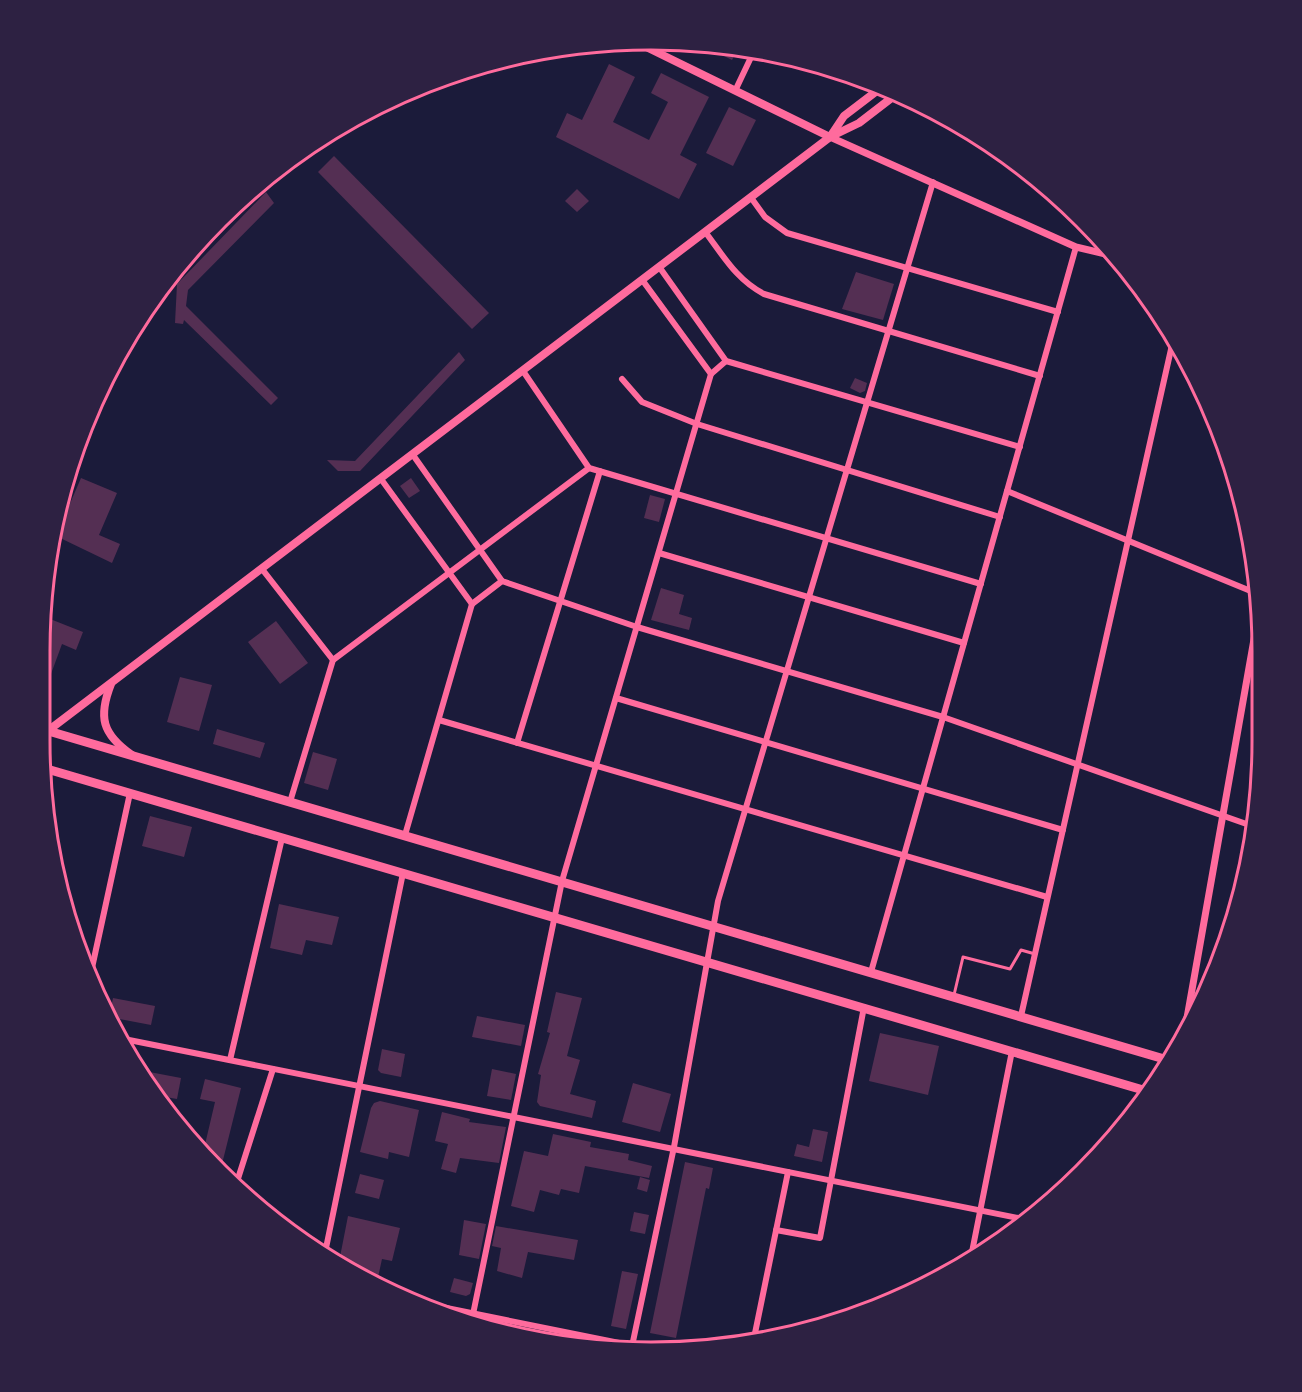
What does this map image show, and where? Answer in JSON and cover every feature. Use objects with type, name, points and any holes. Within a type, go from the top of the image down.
[{"type":"main road","points":[[653,50],[830,137]]},
{"type":"main road","points":[[830,137],[844,116],[875,93]]},
{"type":"main road","points":[[50,728],[643,281],[830,137],[859,123],[890,99]]},
{"type":"main road","points":[[111,684],[103,706],[106,727],[119,746],[133,756]]},
{"type":"main road","points":[[50,732],[1162,1058]]},
{"type":"main road","points":[[51,770],[1141,1089]]},
{"type":"street","points":[[735,90],[750,58]]},
{"type":"street","points":[[830,137],[1076,247],[1102,253]]},
{"type":"street","points":[[633,1342],[674,1147],[713,926],[765,741],[933,182]]},
{"type":"street","points":[[752,198],[765,217],[787,233],[1058,312]]},
{"type":"street","points":[[706,233],[738,276],[748,286],[764,294],[1040,376]]},
{"type":"street","points":[[871,972],[1076,247]]},
{"type":"street","points":[[660,268],[726,361],[1020,447]]},
{"type":"street","points":[[643,281],[711,374]]},
{"type":"street","points":[[1021,1016],[1171,349]]},
{"type":"street","points":[[473,1313],[562,881],[711,374],[726,361]]},
{"type":"street","points":[[523,371],[589,468],[981,584]]},
{"type":"street","points":[[622,379],[642,402],[697,424],[1000,517]]},
{"type":"street","points":[[413,455],[502,581],[637,627],[943,717],[1246,824]]},
{"type":"street","points":[[290,802],[333,660],[589,468]]},
{"type":"street","points":[[517,743],[600,471]]},
{"type":"street","points":[[381,479],[472,604]]},
{"type":"street","points":[[1007,491],[1249,590]]},
{"type":"street","points":[[659,552],[964,643]]},
{"type":"street","points":[[262,569],[333,660]]},
{"type":"street","points":[[405,835],[472,604],[502,581]]},
{"type":"street","points":[[1188,1010],[1252,651]]},
{"type":"street","points":[[616,698],[1063,830]]},
{"type":"street","points":[[439,720],[1047,897]]},
{"type":"street","points":[[93,965],[130,793]]},
{"type":"street","points":[[230,1060],[282,838]]},
{"type":"street","points":[[326,1247],[403,873]]},
{"type":"street","points":[[776,1230],[820,1238],[864,1008]]},
{"type":"street","points":[[129,1040],[674,1147],[1017,1218]]},
{"type":"street","points":[[973,1249],[1012,1051]]},
{"type":"street","points":[[239,1178],[273,1069]]},
{"type":"street","points":[[755,1333],[788,1172]]},
{"type":"street","points":[[453,1309],[590,1339]]},
{"type":"lane","points":[[954,996],[963,957],[1010,969],[1021,950],[1035,954]]},
{"type":"building","points":[[720,54],[734,56],[732,60]]},
{"type":"building","points":[[609,64],[635,77],[613,122],[649,140],[668,102],[651,93],[661,73],[709,97],[680,155],[697,164],[679,199],[556,137],[567,113],[582,120]]},
{"type":"building","points":[[729,107],[756,120],[733,166],[706,153]]},
{"type":"building","points":[[334,156],[489,313],[472,329],[318,172]]},
{"type":"building","points":[[577,189],[589,201],[577,212],[565,201]]},
{"type":"building","points":[[266,192],[274,203],[188,290],[186,306],[278,398],[271,405],[184,320],[183,324],[175,323],[177,284]]},
{"type":"building","points":[[856,272],[894,284],[883,320],[842,309]]},
{"type":"building","points":[[459,352],[465,360],[360,471],[338,471],[327,460],[355,461]]},
{"type":"building","points":[[855,378],[867,383],[865,391],[860,393],[850,388]]},
{"type":"building","points":[[81,478],[117,493],[99,535],[120,544],[112,563],[60,538],[66,513]]},
{"type":"building","points":[[411,478],[420,491],[409,498],[400,486]]},
{"type":"building","points":[[650,495],[665,499],[659,522],[644,518]]},
{"type":"building","points":[[661,588],[684,595],[679,614],[692,618],[689,630],[651,620]]},
{"type":"building","points":[[51,619],[83,632],[76,650],[62,644],[50,677]]},
{"type":"building","points":[[276,621],[308,663],[280,684],[248,642]]},
{"type":"building","points":[[180,677],[212,685],[199,731],[167,722]]},
{"type":"building","points":[[217,729],[265,743],[260,758],[213,744]]},
{"type":"building","points":[[313,752],[337,759],[328,790],[304,783]]},
{"type":"building","points":[[150,816],[192,827],[184,857],[142,846]]},
{"type":"building","points":[[279,904],[339,917],[332,945],[306,940],[302,955],[270,948]]},
{"type":"building","points":[[556,992],[582,998],[567,1056],[580,1060],[570,1094],[596,1101],[592,1118],[540,1106],[537,1102],[541,1075],[538,1074],[550,1033],[547,1032]]},
{"type":"building","points":[[113,998],[155,1006],[151,1025],[118,1019],[111,1006]]},
{"type":"building","points":[[477,1016],[525,1025],[521,1046],[472,1037]]},
{"type":"building","points":[[880,1033],[939,1046],[928,1095],[869,1081]]},
{"type":"building","points":[[382,1049],[405,1054],[401,1077],[381,1073],[378,1070]]},
{"type":"building","points":[[492,1069],[516,1074],[511,1100],[487,1096]]},
{"type":"building","points":[[149,1072],[181,1078],[177,1099],[167,1097]]},
{"type":"building","points":[[205,1079],[241,1088],[222,1162],[205,1144],[215,1102],[200,1099]]},
{"type":"building","points":[[633,1083],[671,1094],[660,1132],[622,1122]]},
{"type":"building","points":[[380,1101],[419,1110],[409,1157],[389,1152],[388,1159],[360,1152],[371,1108],[374,1103]]},
{"type":"building","points":[[442,1112],[470,1119],[469,1122],[506,1127],[499,1163],[460,1158],[456,1173],[441,1169],[448,1144],[435,1141]]},
{"type":"building","points":[[813,1129],[828,1132],[822,1162],[794,1156],[797,1144],[809,1147]]},
{"type":"building","points":[[553,1134],[591,1142],[590,1147],[629,1154],[628,1160],[652,1166],[649,1178],[585,1166],[579,1193],[561,1189],[559,1195],[540,1190],[534,1212],[511,1206],[524,1151],[548,1156]]},
{"type":"building","points":[[685,1162],[713,1168],[709,1189],[706,1188],[676,1338],[650,1333]]},
{"type":"building","points":[[360,1174],[384,1180],[379,1199],[355,1193]]},
{"type":"building","points":[[640,1177],[650,1180],[647,1192],[637,1189]]},
{"type":"building","points":[[634,1212],[649,1215],[645,1234],[630,1231]]},
{"type":"building","points":[[348,1216],[400,1228],[392,1261],[382,1259],[378,1277],[340,1256]]},
{"type":"building","points":[[464,1220],[486,1224],[479,1259],[459,1255]]},
{"type":"building","points":[[496,1226],[578,1240],[574,1260],[528,1252],[522,1278],[497,1271],[501,1248],[492,1246]]},
{"type":"building","points":[[622,1271],[638,1274],[626,1329],[611,1326]]},
{"type":"building","points":[[454,1278],[473,1283],[470,1294],[466,1296],[450,1292]]}]
